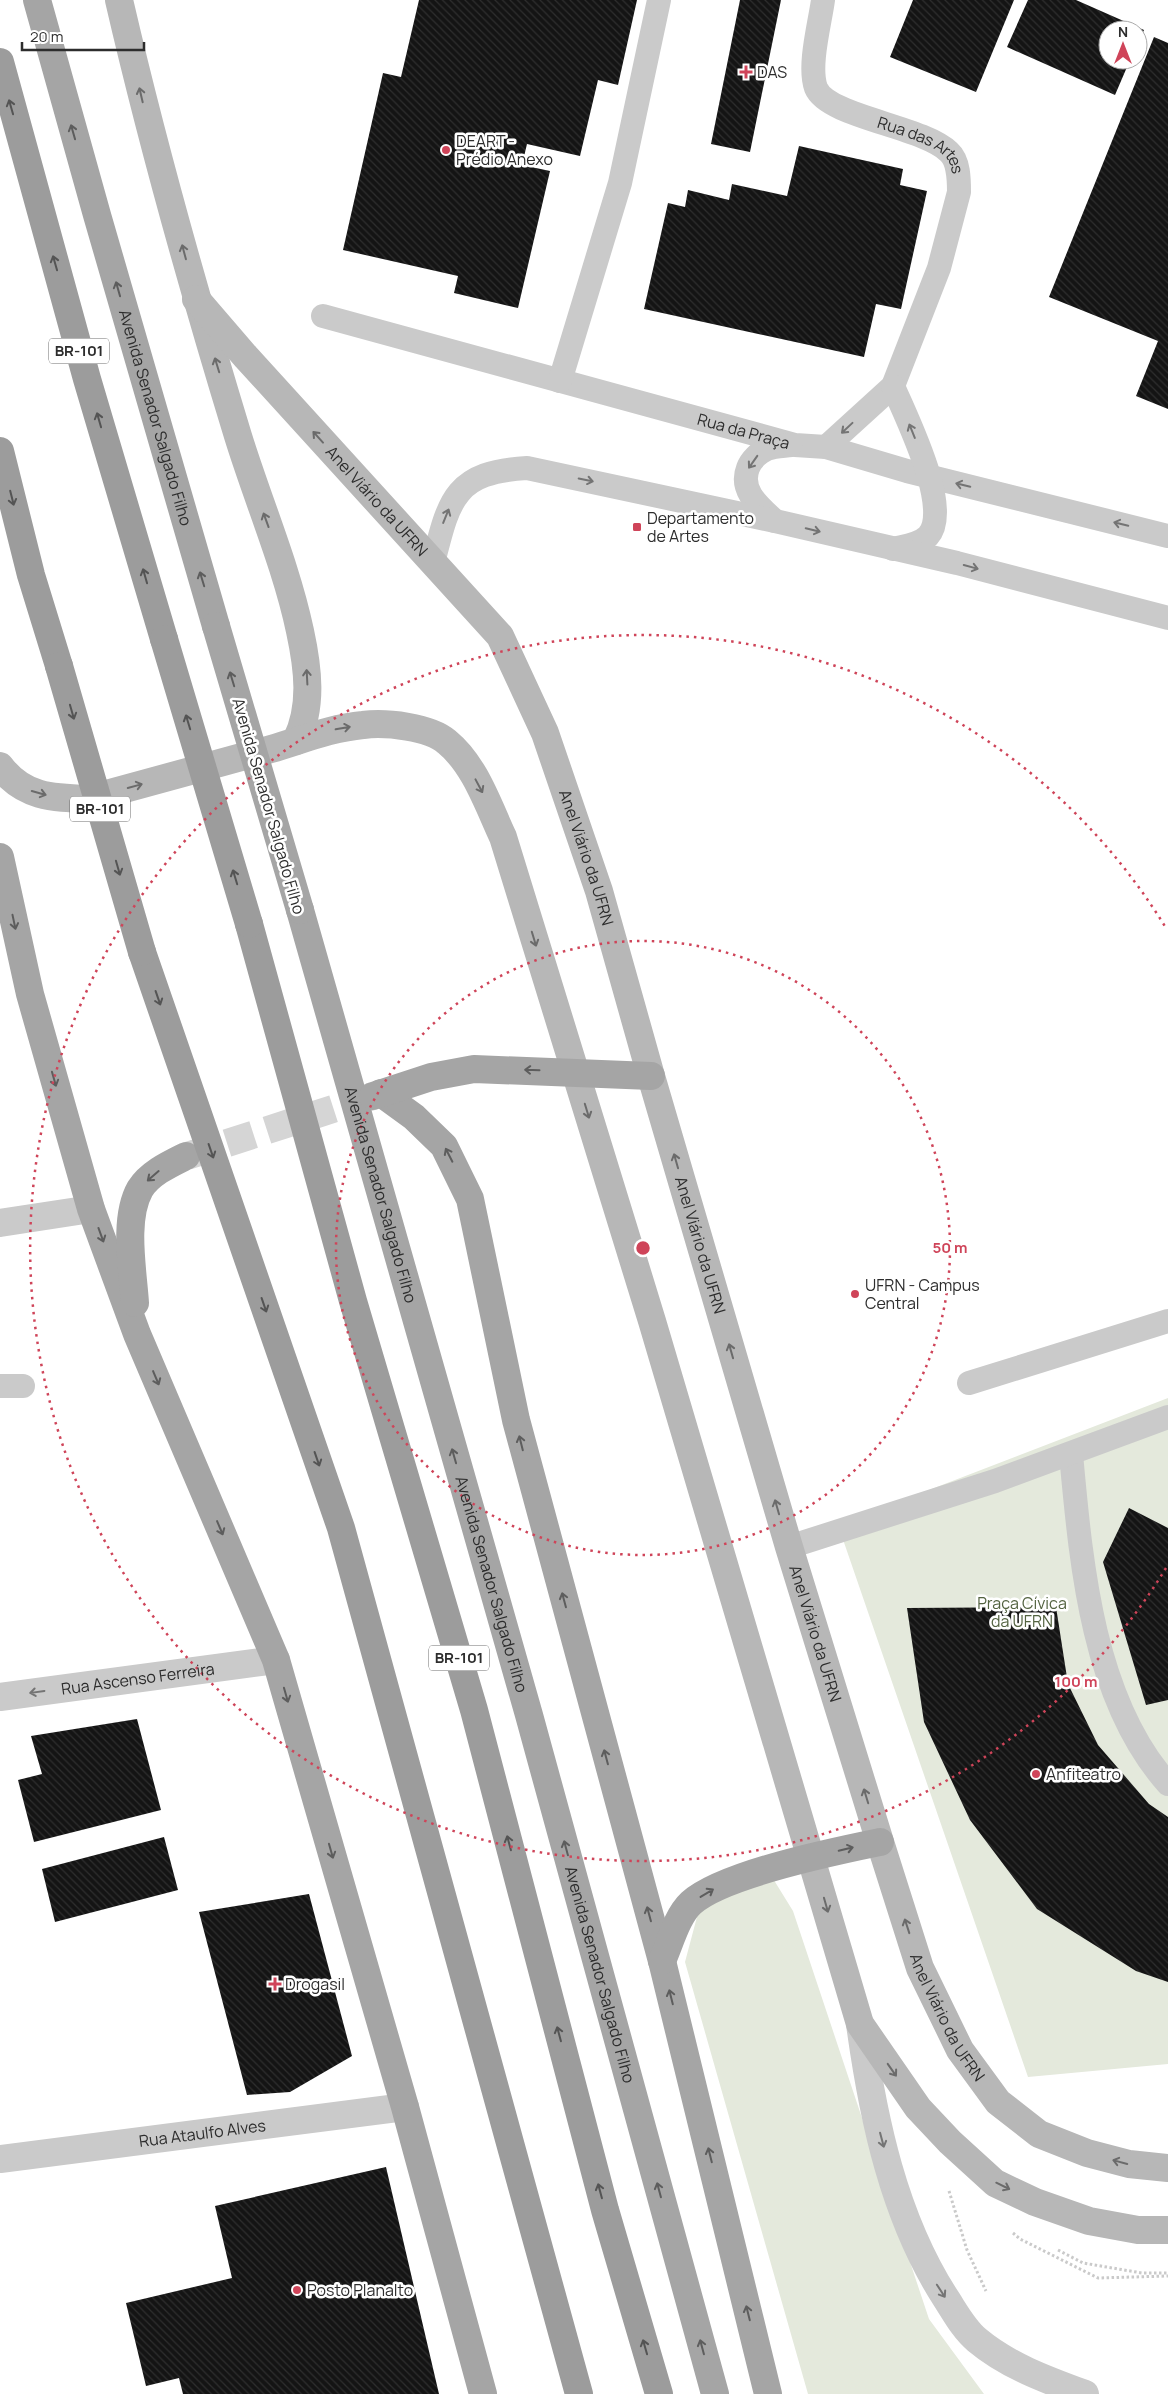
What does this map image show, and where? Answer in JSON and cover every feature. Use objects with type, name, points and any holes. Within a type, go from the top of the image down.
[{"type":"highway","name":"BR-101","points":[[0,62],[87,379],[249,924],[353,1301],[474,1710],[605,2210],[659,2394]]},
{"type":"highway","name":"BR-101","points":[[0,451],[32,575],[142,952],[341,1528],[579,2394]]},
{"type":"main road","name":"Avenida Senador Salgado Filho","points":[[37,0],[105,243],[300,910],[529,1715],[715,2394]]},
{"type":"main road","points":[[119,0],[144,109],[196,299],[252,480],[285,575],[300,631],[307,672],[308,701],[303,727],[288,744]]},
{"type":"main road","name":"Anel Viário da UFRN","points":[[196,299],[246,357],[500,636],[545,733],[599,891],[651,1076],[789,1547],[880,1842],[920,1968],[960,2050],[998,2102],[1038,2134],[1087,2153],[1129,2164],[1168,2168]]},
{"type":"main road","points":[[0,766],[11,781],[34,792],[59,798],[88,799],[288,744],[328,731],[355,726],[393,724],[414,728],[446,741],[467,764],[503,836],[652,1321],[860,2024],[918,2108],[950,2142],[995,2183],[1035,2202],[1089,2221],[1138,2230],[1168,2230]]},
{"type":"main road","points":[[0,857],[30,994],[91,1210],[137,1334],[276,1660],[405,2107],[483,2394]]},
{"type":"main road","points":[[651,1076],[474,1069],[431,1077],[377,1094],[414,1117],[444,1146],[470,1199],[523,1449],[662,1961],[768,2394]]},
{"type":"main road","points":[[137,1334],[131,1240],[133,1209],[140,1189],[149,1179],[164,1167],[186,1156]]},
{"type":"main road","points":[[662,1961],[681,1917],[690,1903],[710,1890],[736,1880],[812,1858],[880,1842]]},
{"type":"street","points":[[0,1224],[91,1210]]},
{"type":"street","name":"Rua Ascenso Ferreira","points":[[0,1697],[276,1660]]},
{"type":"street","points":[[860,2024],[870,2092],[883,2144],[911,2236],[931,2275],[962,2323],[976,2339],[1005,2360],[1050,2381],[1085,2394]]},
{"type":"street","name":"Rua Ataulfo Alves","points":[[0,2159],[405,2107]]},
{"type":"lane","points":[[560,381],[620,183],[659,0]]},
{"type":"lane","name":"Rua das Artes","points":[[823,0],[814,78],[821,96],[836,107],[936,143],[950,152],[956,164],[959,192],[939,268],[893,386],[826,447]]},
{"type":"lane","name":"Rua da Praça","points":[[323,316],[795,445],[826,447],[931,476],[1168,536]]},
{"type":"lane","points":[[892,549],[917,544],[929,535],[936,510],[931,476],[893,386]]},
{"type":"lane","points":[[775,520],[753,498],[746,487],[746,472],[751,462],[768,449],[795,445]]},
{"type":"lane","points":[[434,563],[446,514],[465,486],[484,474],[504,469],[527,468],[775,520],[957,563],[1168,618]]},
{"type":"lane","points":[[969,1383],[1168,1321]]},
{"type":"lane","points":[[0,1386],[23,1386]]},
{"type":"lane","points":[[789,1547],[995,1481],[1168,1417]]},
{"type":"lane","points":[[1071,1454],[1079,1533],[1089,1596],[1109,1683],[1128,1726],[1168,1784]]},
{"type":"path","points":[[947,2184],[967,2250],[989,2298]]},
{"type":"path","points":[[1013,2232],[1020,2239],[1098,2278],[1168,2276]]},
{"type":"green space","name":"Praça Cívica da UFRN","points":[[1168,1398],[1168,2064],[1028,2077],[838,1525]]},
{"type":"green space","points":[[772,1877],[793,1911],[929,2319],[984,2394],[808,2394],[685,1962],[702,1898]]},
{"type":"building","name":"DEART - Prédio Anexo","points":[[419,0],[637,0],[618,85],[598,80],[580,156],[527,144],[522,165],[550,171],[518,308],[454,293],[458,276],[343,250],[383,73],[401,77]]},
{"type":"building","name":"DAS","points":[[740,0],[781,0],[750,152],[711,144]]},
{"type":"building","points":[[913,0],[1014,0],[976,92],[890,57]]},
{"type":"building","points":[[1028,0],[1076,0],[1121,20],[1098,20],[1098,70],[1126,70],[1115,95],[1007,47]]},
{"type":"building","points":[[1154,37],[1168,43],[1168,409],[1136,396],[1158,341],[1049,297],[1141,70],[1148,70],[1148,52]]},
{"type":"building","points":[[799,146],[903,169],[900,185],[927,191],[901,309],[876,304],[864,357],[644,309],[668,203],[685,207],[688,190],[729,200],[732,184],[787,196]]},
{"type":"building","points":[[1129,1508],[1168,1528],[1168,1700],[1146,1705],[1103,1562]]},
{"type":"building","name":"Anfiteatro","points":[[1056,1607],[1068,1684],[1098,1745],[1149,1804],[1168,1817],[1168,1982],[1136,1971],[1037,1909],[970,1820],[924,1722],[907,1608]]},
{"type":"building","points":[[137,1719],[161,1810],[34,1842],[18,1780],[42,1774],[31,1736]]},
{"type":"building","points":[[164,1837],[178,1890],[55,1922],[42,1869]]},
{"type":"building","name":"Drogasil","points":[[309,1894],[352,2056],[290,2092],[247,2095],[199,1912]]},
{"type":"building","name":"Posto Planalto","points":[[386,2167],[439,2394],[183,2394],[179,2378],[146,2386],[126,2303],[232,2278],[215,2206]]},
{"type":"tunnel","points":[[187,1156],[373,1096]]},
{"type":"place","name":"DAS","points":[[746,72]]},
{"type":"place","name":"DEART - Prédio Anexo","points":[[446,150]]},
{"type":"place","name":"Departamento de Artes","points":[[637,527]]},
{"type":"place","name":"UFRN - Campus Central","points":[[855,1294]]},
{"type":"place","name":"Anfiteatro","points":[[1036,1774]]},
{"type":"place","name":"Drogasil","points":[[275,1984]]},
{"type":"place","name":"Posto Planalto","points":[[297,2290]]}]
